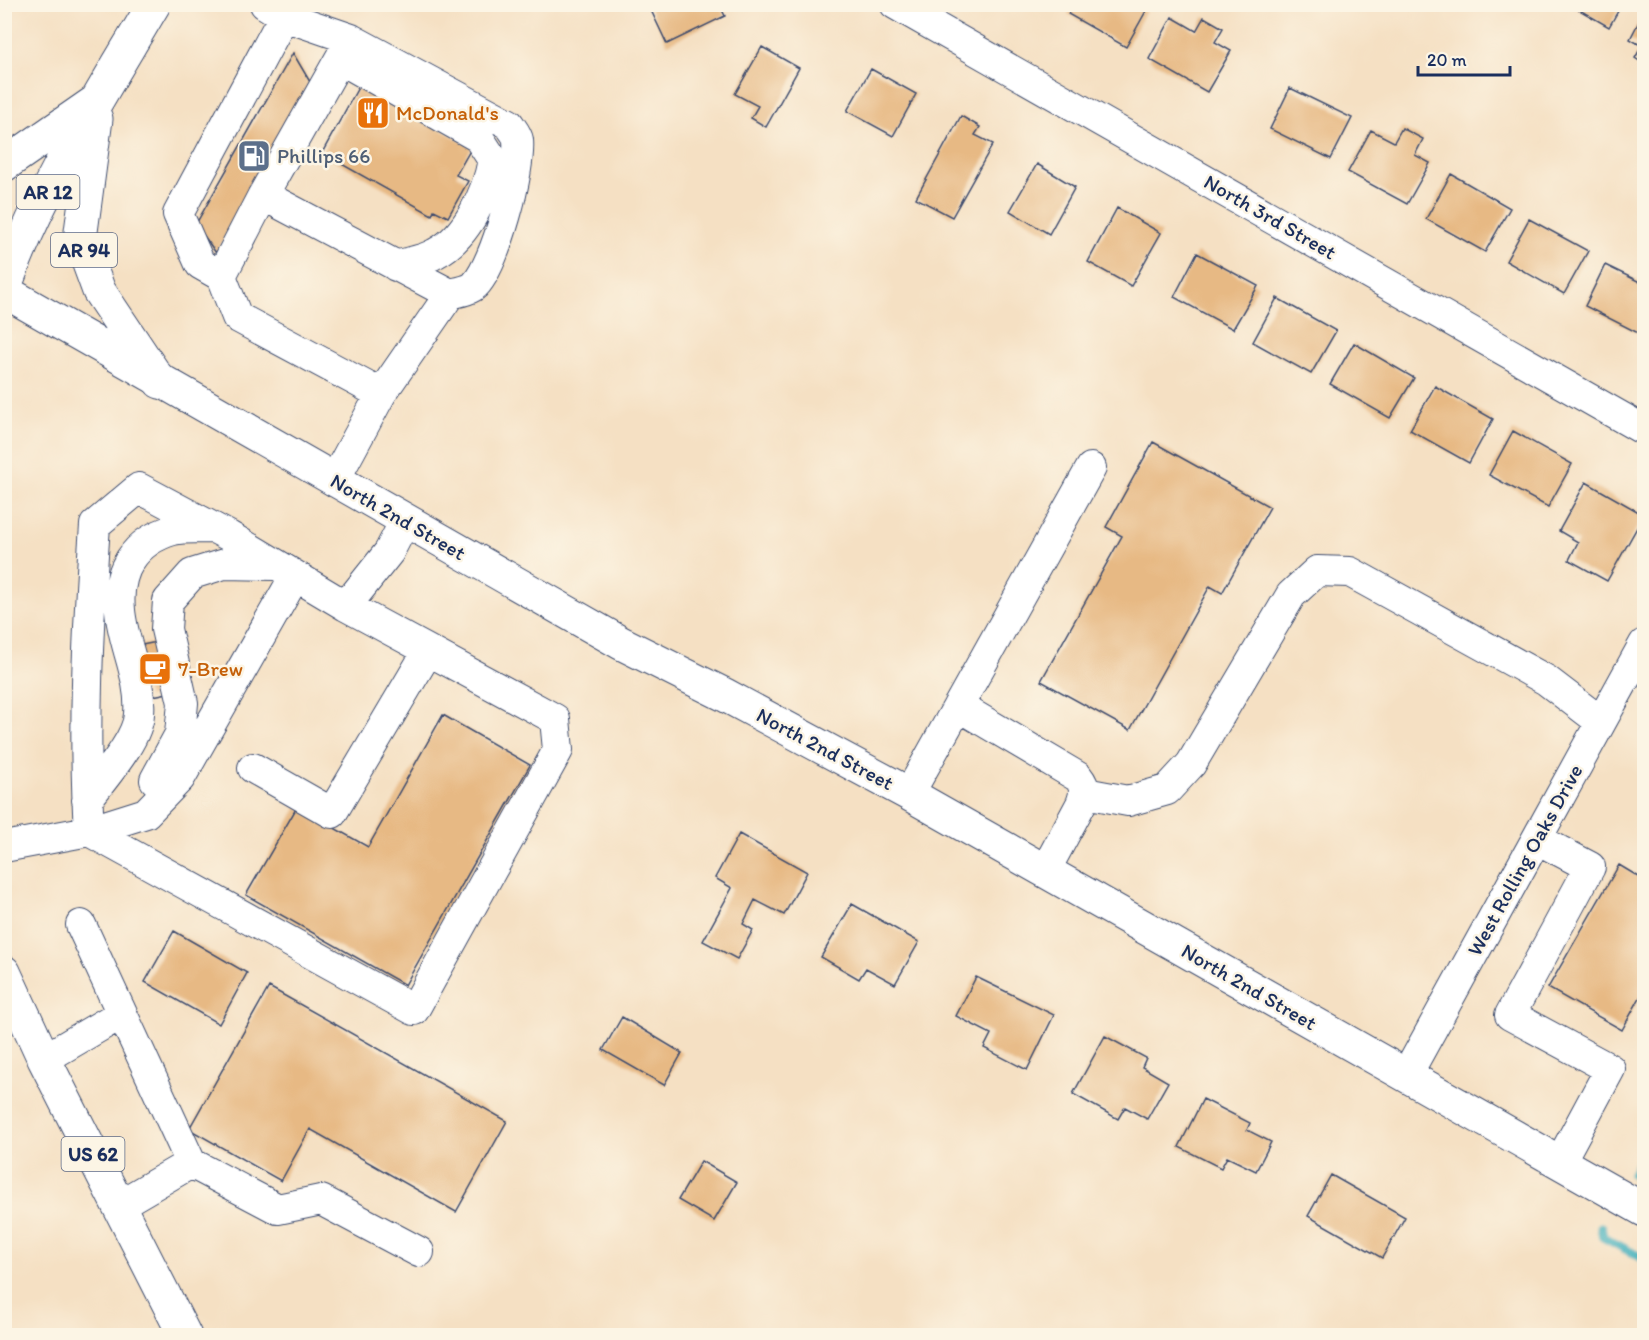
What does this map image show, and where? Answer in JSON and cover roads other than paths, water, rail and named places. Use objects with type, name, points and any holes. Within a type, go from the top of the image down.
[{"type":"main road","name":"AR 12","points":[[4,290],[20,245],[98,99],[154,4]]},
{"type":"main road","name":"AR 12","points":[[4,165],[98,99]]},
{"type":"main road","name":"AR 94","points":[[98,99],[80,239],[99,291],[160,382]]},
{"type":"main road","name":"North 2nd Street","points":[[4,290],[160,382],[621,643],[909,794],[1644,1210]]},
{"type":"main road","name":"US 62","points":[[4,972],[44,1059],[185,1335]]},
{"type":"street","name":"North 3rd Street","points":[[895,4],[1644,430]]},
{"type":"street","points":[[334,480],[381,394],[450,294],[473,287],[487,270],[509,203],[518,160],[518,137],[509,124],[345,49],[274,10],[177,214],[200,264],[221,276],[237,317],[381,394]]},
{"type":"street","points":[[221,276],[263,195],[345,49]]},
{"type":"street","points":[[345,49],[478,137],[493,160],[489,181],[457,239],[435,254],[396,266]]},
{"type":"street","points":[[263,195],[450,294]]},
{"type":"street","points":[[909,794],[1091,468]]},
{"type":"street","points":[[140,488],[214,528],[346,606],[555,719],[558,750],[414,1011],[89,831],[86,667],[95,525],[140,488]]},
{"type":"street","points":[[346,606],[389,552],[405,521]]},
{"type":"street","points":[[87,800],[130,740],[140,716],[137,682],[120,609],[123,571],[142,543],[174,530],[214,528]]},
{"type":"street","points":[[126,819],[164,765],[180,734],[183,703],[166,629],[168,601],[192,574],[224,564],[286,571]]},
{"type":"street","points":[[4,847],[89,831],[146,813],[180,778],[286,571]]},
{"type":"street","points":[[1085,793],[1128,801],[1167,790],[1191,764],[1291,595],[1317,571],[1350,572],[1546,680],[1601,722]]},
{"type":"street","name":"West Rolling Oaks Drive","points":[[1406,1076],[1644,645]]},
{"type":"street","points":[[253,768],[332,813],[429,651]]},
{"type":"street","points":[[958,706],[1078,777],[1084,784],[1085,793],[1046,871]]},
{"type":"street","points":[[1537,839],[1590,867],[1510,1015],[1610,1069],[1560,1162]]},
{"type":"street","points":[[81,925],[190,1163],[278,1209],[321,1200],[419,1252]]},
{"type":"street","points":[[44,1059],[121,1014]]},
{"type":"street","points":[[119,1205],[190,1163]]},
{"type":"waterway","points":[[1633,1174],[1644,1154]]},
{"type":"waterway","points":[[1601,1227],[1603,1237],[1644,1259]]},
{"type":"place","name":"McDonald's","points":[[373,113]]},
{"type":"place","name":"Phillips 66","points":[[254,156]]},
{"type":"place","name":"7-Brew","points":[[155,669]]}]
